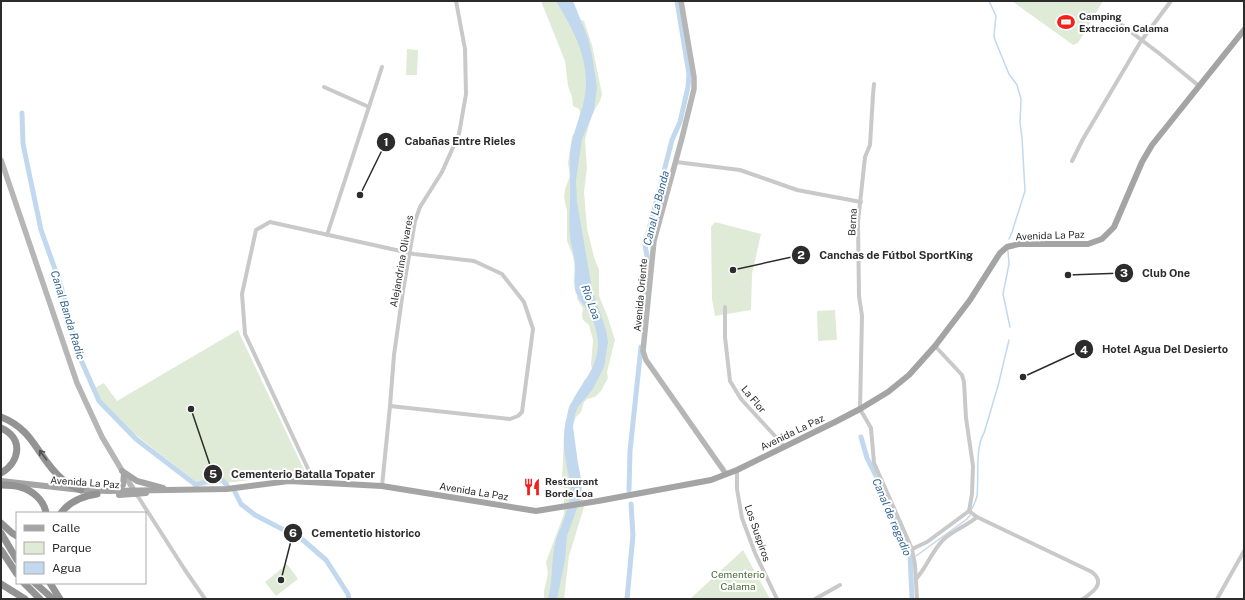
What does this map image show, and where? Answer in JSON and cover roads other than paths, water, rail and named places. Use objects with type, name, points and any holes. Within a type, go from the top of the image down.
[{"type":"highway","points":[[1,417],[15,424],[25,432],[62,480],[81,490]]},
{"type":"highway","points":[[1,428],[8,432],[13,438],[17,450],[16,458],[12,464],[1,473]]},
{"type":"highway","name":"Avenida La Paz","points":[[1,485],[20,486]]},
{"type":"highway","points":[[20,486],[32,492],[46,508],[46,512]]},
{"type":"highway","points":[[62,512],[75,501],[97,494]]},
{"type":"highway","points":[[1,523],[12,534],[16,536]]},
{"type":"highway","points":[[1,533],[16,558]]},
{"type":"highway","points":[[1,550],[16,572]]},
{"type":"highway","points":[[1,584],[25,599]]},
{"type":"highway","points":[[25,584],[40,599]]},
{"type":"highway","points":[[36,584],[53,599]]},
{"type":"highway","points":[[51,584],[60,599]]},
{"type":"main road","name":"Avenida La Paz","points":[[20,486],[97,494],[167,490],[227,489],[289,480],[382,486],[536,511],[711,480],[737,470],[860,409],[888,392],[909,375],[935,346],[970,300],[990,266],[1004,249],[1019,244],[1088,244],[1098,241],[1107,235],[1115,224],[1142,162],[1152,145],[1244,30]]},
{"type":"main road","points":[[117,491],[123,485],[123,473],[140,482],[174,490]]},
{"type":"main road","name":"Avenida La Paz","points":[[1,481],[81,490],[135,492]]},
{"type":"street","name":"Alejandrina Olivares","points":[[382,486],[394,355],[415,222],[420,207],[442,172],[459,134],[462,121],[466,94],[465,49],[456,1]]},
{"type":"street","name":"Avenida Oriente","points":[[681,1],[694,77],[694,89],[654,241],[643,351],[646,360],[726,474]]},
{"type":"street","points":[[1072,161],[1083,139],[1141,41],[1171,1]]},
{"type":"street","points":[[1114,19],[1199,86]]},
{"type":"street","points":[[327,235],[382,67]]},
{"type":"street","name":"Berna","points":[[860,409],[862,316],[859,296],[858,222],[865,157],[870,145],[872,95],[874,84]]},
{"type":"street","points":[[324,87],[369,107]]},
{"type":"street","points":[[1,160],[77,383],[99,430],[123,473],[184,570],[205,599]]},
{"type":"street","points":[[676,162],[740,170],[797,190],[861,202]]},
{"type":"street","points":[[312,482],[309,471],[245,334],[242,294],[256,230],[270,222],[409,253],[474,261],[502,274],[524,302],[533,330],[522,412],[510,419],[390,406]]},
{"type":"street","name":"La Flor","points":[[725,307],[725,337],[730,381],[741,399],[785,446]]},
{"type":"street","points":[[912,549],[927,542],[968,511],[972,494],[973,466],[966,418],[964,382],[962,375],[935,346]]},
{"type":"street","points":[[860,409],[871,428],[874,463],[912,549],[917,599]]},
{"type":"street","name":"Los Suspiros","points":[[737,470],[737,490],[742,518],[755,553],[777,599]]},
{"type":"street","points":[[968,511],[977,517],[1092,572],[1097,576],[1098,581],[1096,588],[1083,599]]},
{"type":"street","points":[[916,579],[943,540],[954,532],[970,524],[977,517]]},
{"type":"street","points":[[1217,599],[1244,551]]},
{"type":"street","points":[[815,599],[840,585]]},
{"type":"water","name":"Río Loa","points":[[556,1],[573,1],[588,38],[597,87],[594,111],[582,139],[576,180],[577,202],[592,289],[606,330],[608,342],[604,367],[593,389],[578,407],[575,414],[573,427],[582,484],[581,497],[567,536],[565,560],[557,599],[548,599],[556,541],[567,510],[571,492],[564,452],[565,425],[570,405],[595,361],[598,345],[592,318],[575,290],[575,263],[569,231],[570,151],[584,100],[586,73],[580,48],[575,36]]},
{"type":"waterway","name":"Canal La Banda","points":[[643,325],[647,256],[645,245],[672,140],[680,122],[688,87],[689,74],[677,1]]},
{"type":"waterway","points":[[989,1],[996,16],[995,40],[1009,74],[1017,85],[1021,99],[1020,123],[1025,191],[1009,239]]},
{"type":"waterway","name":"Canal Banda Radic","points":[[22,113],[23,144],[41,230],[61,286],[78,353],[99,401],[136,439],[196,485],[219,477],[227,485]]},
{"type":"waterway","points":[[1008,251],[1009,264],[1003,294],[1010,327]]},
{"type":"waterway","points":[[971,511],[978,489],[979,446],[998,386],[1009,340]]},
{"type":"waterway","name":"Canal La Banda","points":[[629,490],[630,451],[641,347]]},
{"type":"waterway","name":"Canal de regadio","points":[[861,437],[867,458],[881,486],[902,534],[905,546],[910,554],[912,599]]},
{"type":"waterway","name":"Canal Banda Radic","points":[[235,492],[241,504],[255,515],[303,540],[326,560],[348,594],[349,599]]},
{"type":"waterway","points":[[627,599],[633,535],[631,504]]},
{"type":"waterway","points":[[916,556],[967,519],[970,515]]},
{"type":"place","name":"Camping Extraccion Calama","points":[[1066,22]]},
{"type":"place","name":"Cabañas Entre Rieles","points":[[360,195]]},
{"type":"place","name":"Canchas de Fútbol SportKing","points":[[733,270]]},
{"type":"place","name":"Club One","points":[[1068,275]]},
{"type":"place","name":"Hotel Agua Del Desierto","points":[[1023,377]]},
{"type":"place","name":"Cementerio Batalla Topater","points":[[191,409]]},
{"type":"place","name":"Restaurant Borde Loa","points":[[532,487]]},
{"type":"place","name":"Cementetio historico","points":[[281,580]]},
{"type":"park label","name":"Cementerio Calama","points":[[738,580]]}]
